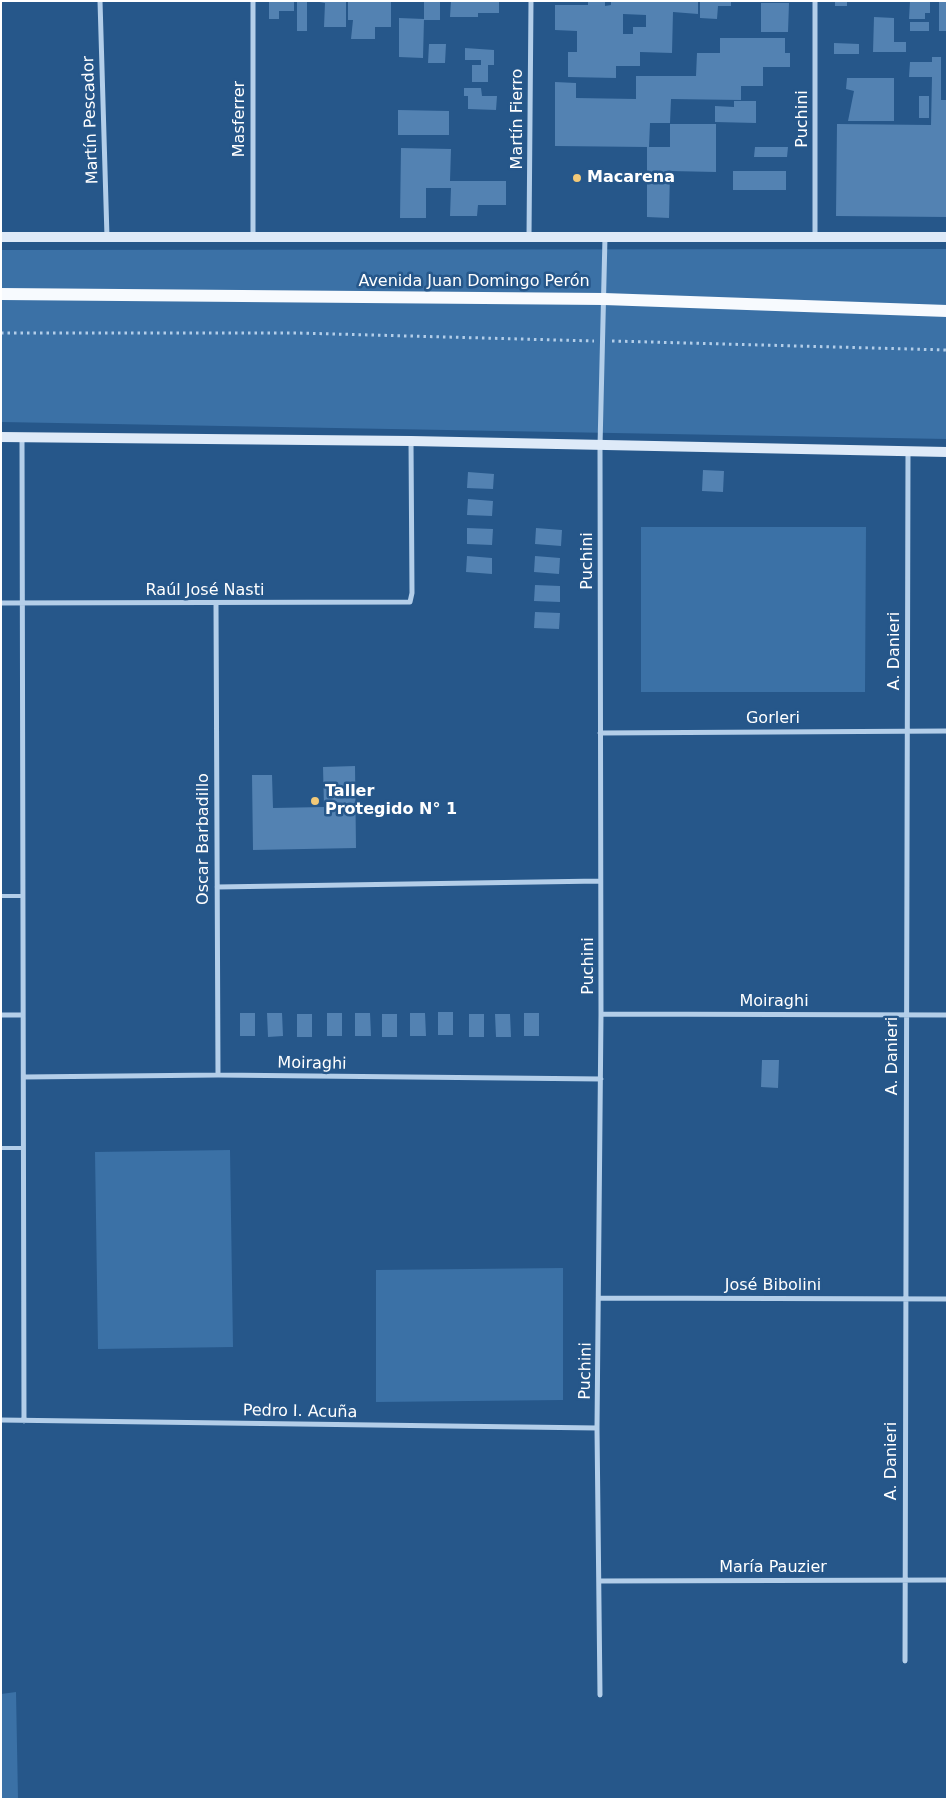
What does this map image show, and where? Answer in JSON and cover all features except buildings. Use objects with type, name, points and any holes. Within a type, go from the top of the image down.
[{"type":"main road","points":[[1,238],[947,237]]},
{"type":"main road","name":"Avenida Juan Domingo Perón","points":[[1,294],[604,300],[947,311]]},
{"type":"main road","points":[[1,436],[411,441],[947,452]]},
{"type":"street","name":"Martín Pescador","points":[[100,1],[107,238]]},
{"type":"street","name":"Masferrer","points":[[253,1],[253,237]]},
{"type":"street","name":"Martín Fierro","points":[[529,237],[531,1]]},
{"type":"street","name":"Puchini","points":[[815,1],[815,237]]},
{"type":"street","name":"Puchini","points":[[600,1695],[598,1428],[601,1079],[600,446],[605,237]]},
{"type":"street","points":[[22,437],[24,1421]]},
{"type":"street","name":"Raúl José Nasti","points":[[1,603],[216,604],[410,602],[412,593],[411,441]]},
{"type":"street","name":"A. Danieri","points":[[905,1661],[908,451]]},
{"type":"street","name":"Oscar Barbadillo","points":[[216,604],[218,1075]]},
{"type":"street","name":"Gorleri","points":[[600,733],[947,731]]},
{"type":"street","points":[[217,887],[600,881]]},
{"type":"street","name":"Moiraghi","points":[[601,1014],[947,1015]]},
{"type":"street","points":[[1,1015],[22,1015]]},
{"type":"street","name":"Moiraghi","points":[[24,1077],[218,1075],[601,1079]]},
{"type":"street","name":"José Bibolini","points":[[600,1298],[947,1299]]},
{"type":"street","name":"Pedro I. Acuña","points":[[1,1420],[598,1428]]},
{"type":"street","name":"María Pauzier","points":[[599,1581],[947,1580]]},
{"type":"lane","points":[[1,896],[22,896]]},
{"type":"lane","points":[[1,1148],[23,1148]]},
{"type":"path","points":[[1,333],[88,335],[297,333],[947,350]]},
{"type":"shaded area","points":[[947,249],[947,439],[1,422],[1,250]]},
{"type":"shaded area","points":[[641,527],[866,527],[865,692],[641,692]]},
{"type":"shaded area","points":[[230,1150],[233,1347],[98,1349],[95,1152]]},
{"type":"shaded area","points":[[563,1268],[563,1400],[376,1402],[376,1270]]},
{"type":"shaded area","points":[[16,1692],[18,1799],[1,1799],[1,1694]]},
{"type":"place","name":"Macarena","points":[[577,178]]},
{"type":"place","name":"Taller Protegido N° 1","points":[[315,801]]}]
